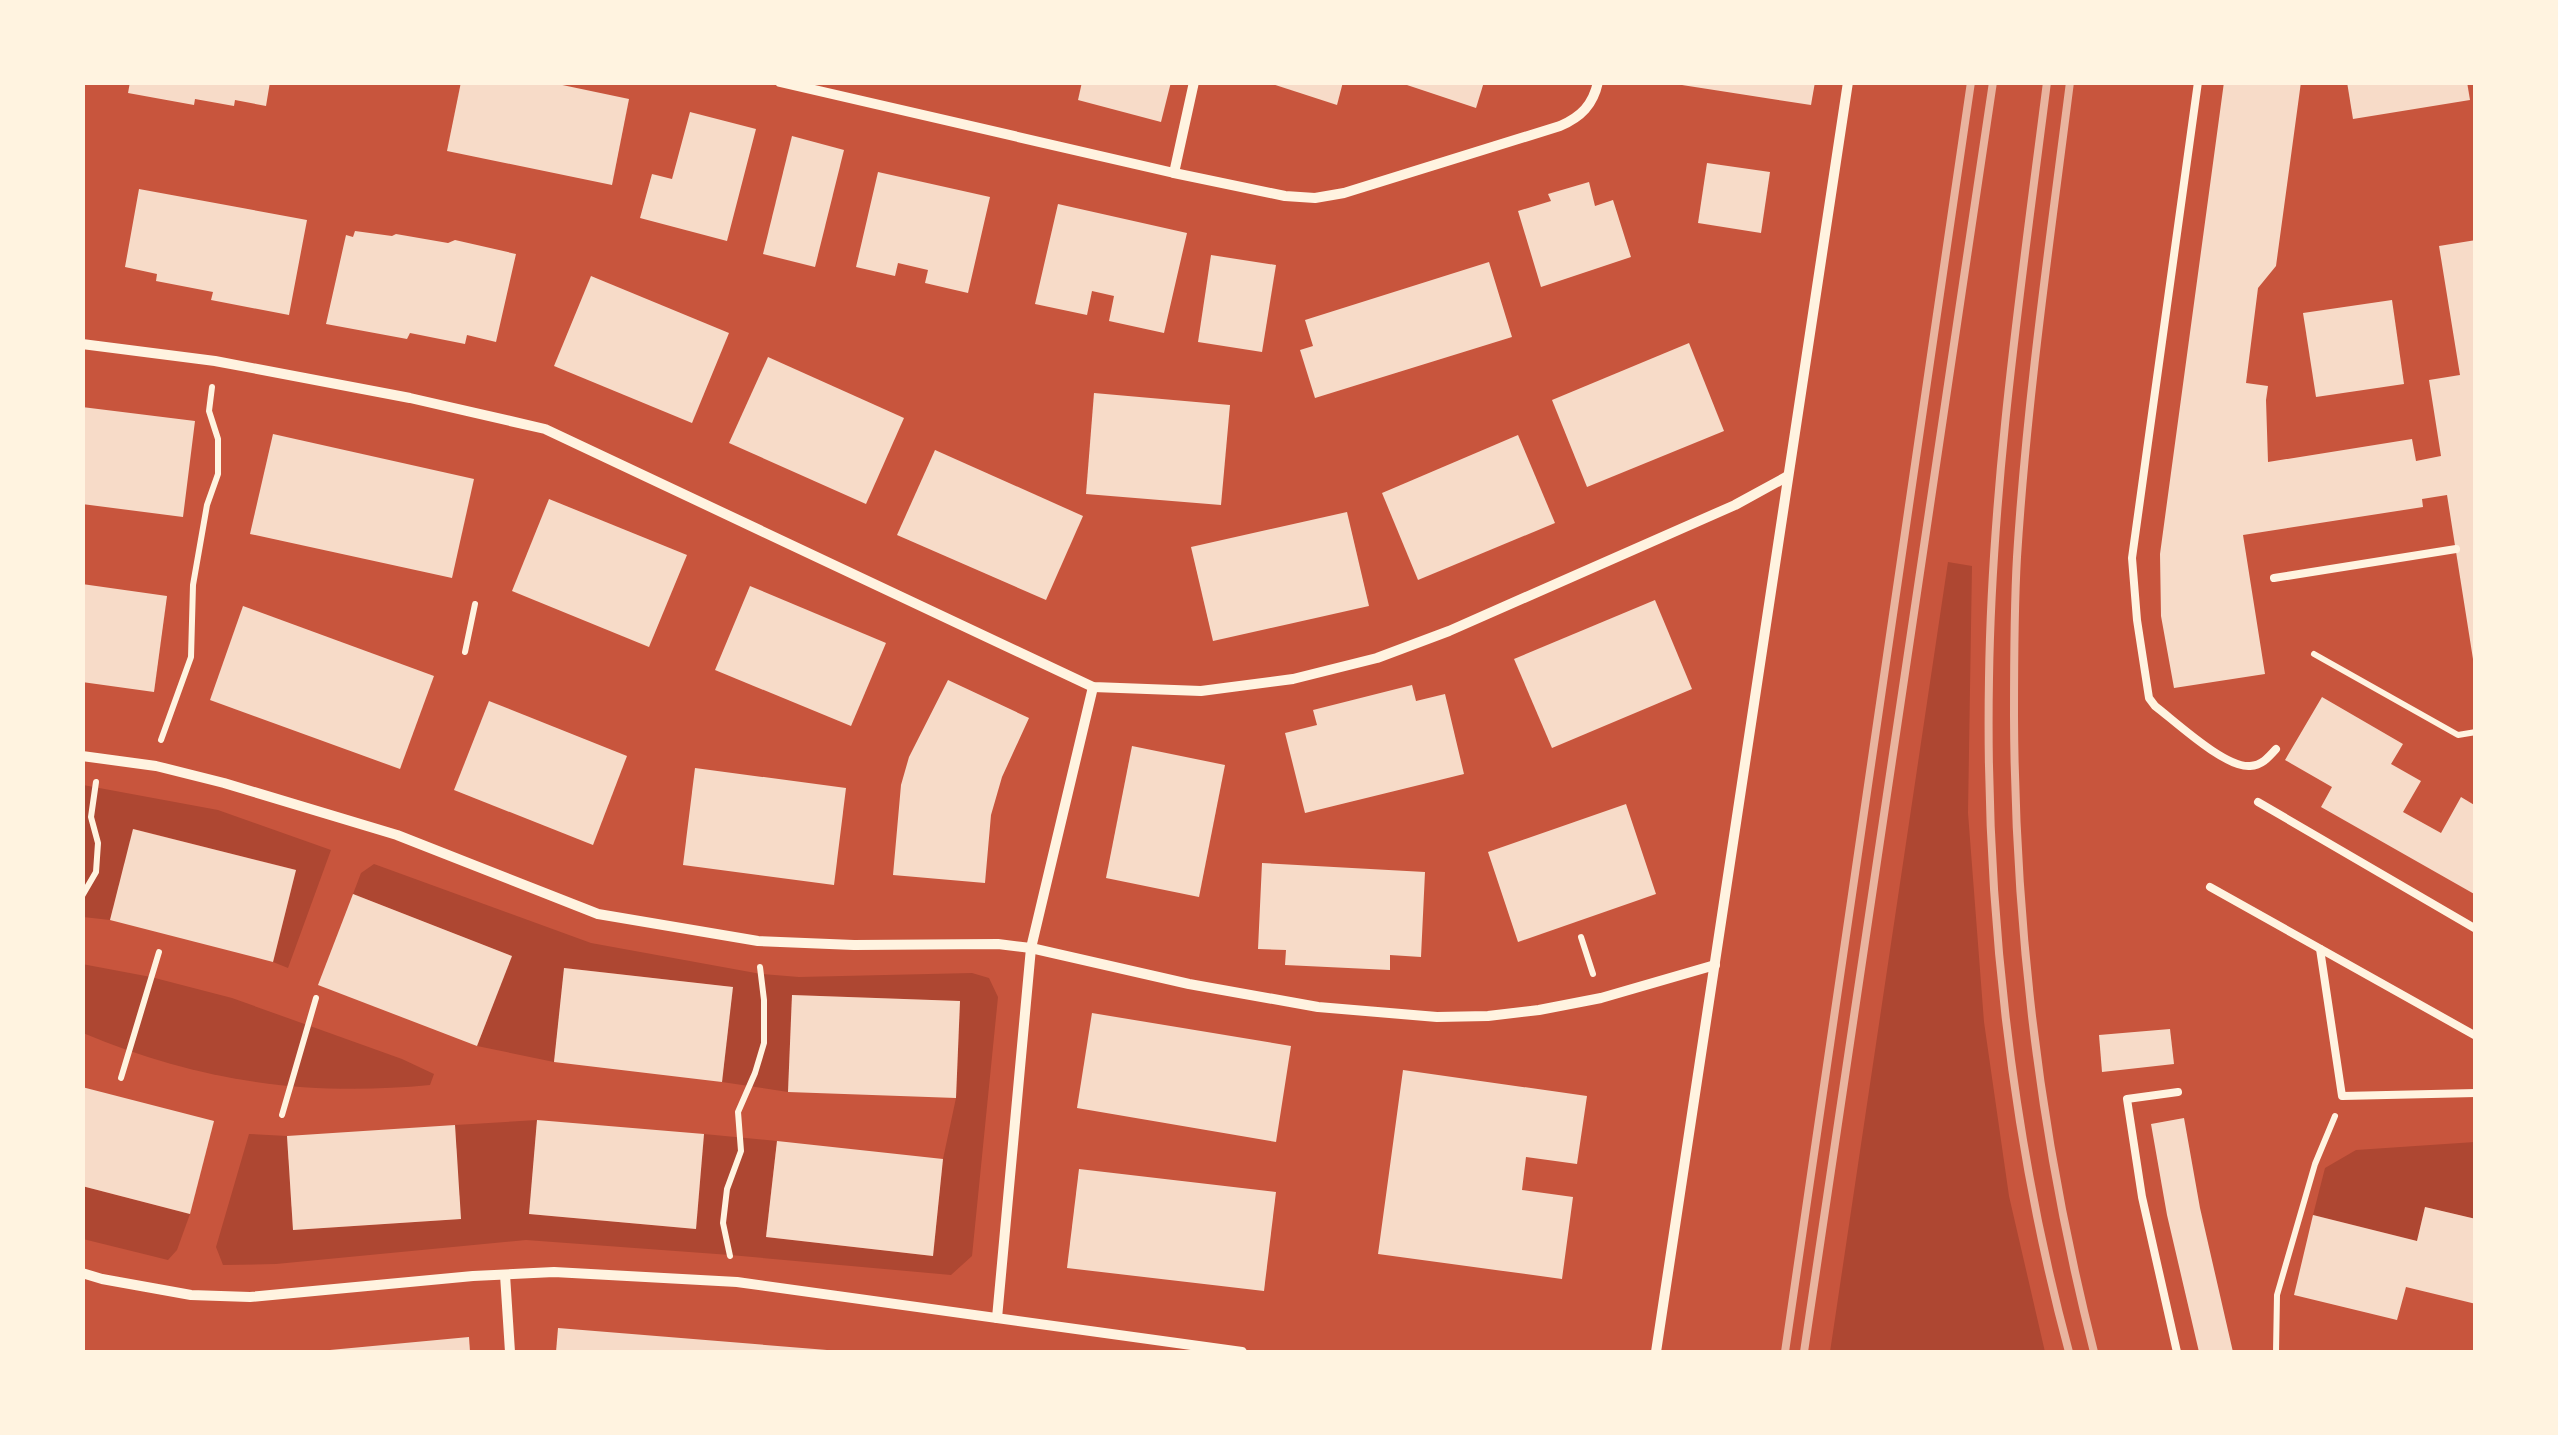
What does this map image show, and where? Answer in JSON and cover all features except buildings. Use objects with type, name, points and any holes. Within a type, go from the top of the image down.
[{"type":"street","points":[[780,82],[1174,173],[1285,196],[1315,198],[1560,126],[1577,118],[1590,105],[1598,82]]},
{"type":"street","points":[[1174,173],[1194,82]]},
{"type":"street","points":[[1656,1352],[1848,82]]},
{"type":"street","points":[[82,344],[215,361],[410,398],[544,429],[1093,687],[1201,691],[1293,679],[1377,658],[1449,631],[1735,504],[1788,476]]},
{"type":"street","points":[[997,1318],[1031,948],[1093,687]]},
{"type":"street","points":[[82,756],[156,766],[224,783],[397,835],[598,914],[758,941],[998,944],[1318,1007],[1437,1017],[1539,1010],[1601,998],[1714,964]]},
{"type":"street","points":[[82,1273],[191,1295],[250,1297],[554,1272],[737,1282],[1242,1352]]},
{"type":"street","points":[[506,1275],[510,1352]]},
{"type":"lane","points":[[2198,82],[2132,558],[2137,620],[2148,698],[2155,706],[2230,763],[2262,764],[2276,750]]},
{"type":"lane","points":[[2274,578],[2456,550]]},
{"type":"lane","points":[[2258,802],[2476,928]]},
{"type":"lane","points":[[2210,888],[2476,1036]]},
{"type":"lane","points":[[2320,949],[2342,1096],[2476,1093]]},
{"type":"lane","points":[[2177,1352],[2142,1197],[2127,1099],[2178,1092]]},
{"type":"path","points":[[156,766],[161,736],[191,657],[194,585],[207,505],[218,474],[218,439],[209,411],[215,361]]},
{"type":"path","points":[[465,652],[475,604]]},
{"type":"path","points":[[2314,654],[2458,735],[2476,732]]},
{"type":"path","points":[[82,896],[96,872],[98,842],[92,818],[99,757]]},
{"type":"path","points":[[1581,938],[1601,998]]},
{"type":"path","points":[[737,1282],[724,1223],[727,1189],[741,1151],[738,1112],[764,1043],[758,941]]},
{"type":"path","points":[[121,1078],[158,952]]},
{"type":"path","points":[[282,1115],[316,998]]},
{"type":"path","points":[[2276,1352],[2276,1295],[2315,1164],[2342,1096]]},
{"type":"shaded area","points":[[1948,562],[1972,566],[1968,813],[1984,1022],[2009,1196],[2045,1352],[1830,1352]]},
{"type":"shaded area","points":[[83,785],[218,810],[331,850],[288,968],[273,962],[296,870],[134,829],[110,920],[83,917]]},
{"type":"shaded area","points":[[374,864],[591,943],[761,974],[799,977],[972,973],[989,978],[998,997],[972,1256],[951,1275],[526,1240],[276,1264],[223,1265],[216,1247],[249,1134],[287,1136],[293,1230],[460,1219],[455,1125],[537,1120],[530,1214],[696,1229],[704,1134],[777,1141],[766,1237],[933,1256],[943,1159],[956,1098],[960,1001],[792,995],[788,1092],[722,1082],[732,987],[565,968],[554,1062],[477,1046],[511,956],[353,894],[361,873]]},
{"type":"shaded area","points":[[82,964],[232,998],[434,1074],[430,1085],[340,1089],[296,1086],[210,1074],[126,1050],[83,1033]]},
{"type":"shaded area","points":[[2475,1142],[2475,1219],[2425,1207],[2417,1241],[2313,1215],[2325,1168],[2356,1150]]},
{"type":"shaded area","points":[[82,1186],[190,1214],[177,1250],[168,1260],[83,1239]]},
{"type":"railway","points":[[1785,1352],[1971,82]]},
{"type":"railway","points":[[1804,1352],[1993,82]]},
{"type":"railway","points":[[2047,82],[2002,454],[1991,604],[1989,762],[1997,932],[2017,1103],[2031,1188],[2069,1352]]},
{"type":"railway","points":[[2070,82],[2021,497],[2014,716],[2019,877],[2034,1037],[2059,1195],[2094,1352]]}]
